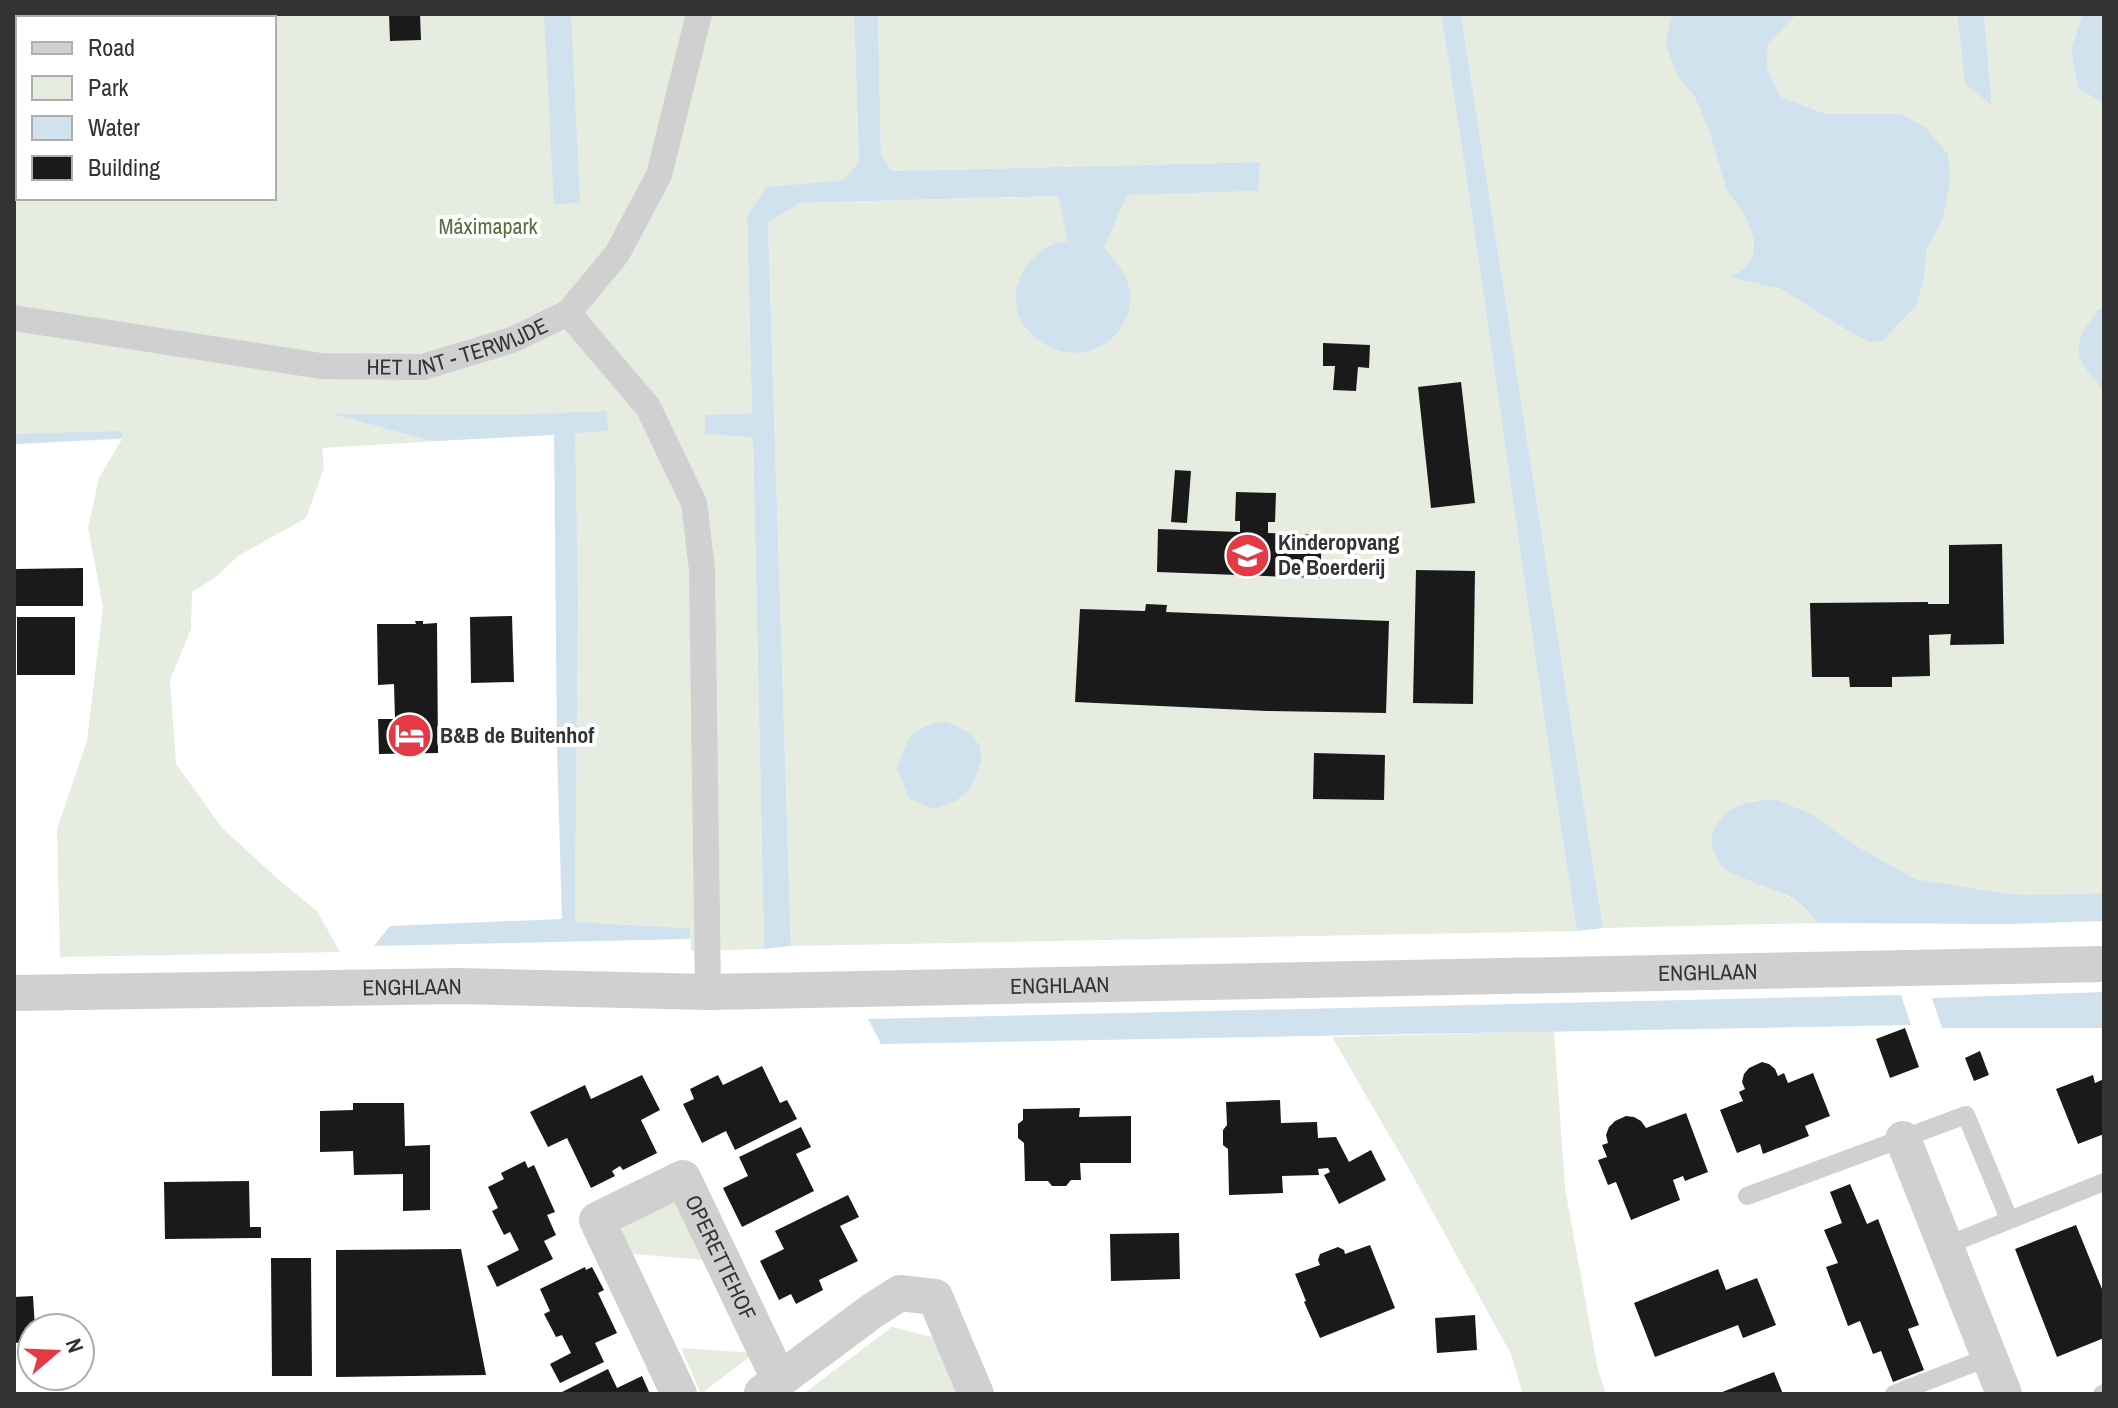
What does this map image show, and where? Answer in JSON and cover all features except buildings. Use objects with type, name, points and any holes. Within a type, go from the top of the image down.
[{"type":"street","name":"HET LINT - TERWIJDE","points":[[14,318],[321,366],[423,367],[512,340],[568,313],[617,254],[659,175],[699,14]]},
{"type":"street","points":[[568,313],[648,407],[694,503],[702,569],[708,992]]},
{"type":"street","name":"ENGHLAAN","points":[[14,993],[458,986],[708,992],[2104,964]]},
{"type":"street","points":[[1903,1139],[2004,1394]]},
{"type":"street","name":"OPERETTEHOF","points":[[679,1394],[597,1220],[683,1178],[770,1387]]},
{"type":"street","points":[[770,1387],[900,1293],[935,1297],[976,1394]]},
{"type":"lane","points":[[1747,1196],[1966,1115],[2009,1219]]},
{"type":"lane","points":[[1945,1246],[2104,1182]]},
{"type":"lane","points":[[1894,1394],[1989,1357]]},
{"type":"green space","name":"Máximapark","points":[[14,14],[854,14],[859,162],[843,180],[766,187],[747,216],[752,413],[706,415],[705,434],[753,436],[764,949],[691,951],[690,928],[575,922],[578,603],[574,433],[322,448],[324,468],[306,518],[238,556],[216,577],[192,592],[191,629],[170,680],[176,764],[222,828],[317,911],[340,952],[60,957],[57,829],[87,741],[103,607],[88,528],[99,478],[122,439],[14,444]]},
{"type":"green space","points":[[878,14],[1441,14],[1577,931],[791,946],[768,222],[800,203],[1259,191],[1260,162],[892,171],[881,155]]},
{"type":"green space","points":[[1461,14],[1672,14],[1665,43],[1677,76],[1694,96],[1708,128],[1727,191],[1745,215],[1754,238],[1753,256],[1738,278],[1781,289],[1869,342],[1917,305],[1927,249],[1943,219],[1900,114],[1826,114],[1780,96],[1767,67],[1768,44],[1797,14],[1957,14],[1965,84],[1992,103],[1984,14],[2082,14],[2071,51],[2078,89],[2104,103],[2104,305],[2098,308],[2097,382],[2104,391],[2104,893],[2009,894],[1915,879],[1855,845],[1812,814],[1775,799],[1749,802],[1723,868],[1787,896],[1817,923],[1603,928]]},
{"type":"green space","points":[[1554,1031],[1565,1188],[1598,1370],[1606,1394],[1523,1394],[1511,1354],[1332,1037]]},
{"type":"green space","points":[[676,1200],[705,1260],[633,1254],[619,1229]]},
{"type":"green space","points":[[892,1327],[936,1338],[957,1394],[803,1394]]},
{"type":"green space","points":[[681,1348],[754,1353],[701,1394]]},
{"type":"water","points":[[544,14],[571,14],[580,203],[554,204]]},
{"type":"water","points":[[854,14],[878,14],[881,155],[892,171],[1260,162],[1259,191],[1127,195],[1104,247],[1127,280],[1130,307],[1110,340],[1090,351],[1069,352],[1048,346],[1030,333],[1019,315],[1016,293],[1024,270],[1043,250],[1068,241],[1058,196],[800,203],[768,222],[791,946],[764,949],[753,437],[705,434],[705,415],[752,413],[747,216],[766,187],[843,180],[859,162]]},
{"type":"water","points":[[1441,14],[1461,14],[1603,928],[1577,931]]},
{"type":"water","points":[[1672,14],[1797,14],[1768,44],[1767,67],[1780,96],[1826,114],[1900,114],[1924,126],[1948,154],[1950,183],[1943,219],[1927,249],[1917,305],[1882,341],[1869,342],[1781,289],[1730,277],[1744,269],[1753,256],[1754,238],[1745,215],[1727,191],[1708,128],[1694,96],[1677,76],[1665,43]]},
{"type":"water","points":[[1957,14],[1984,14],[1992,105],[1965,84]]},
{"type":"water","points":[[2082,14],[2104,14],[2104,103],[2078,89],[2071,51]]},
{"type":"water","points":[[2104,305],[2104,391],[2081,360],[2079,344],[2095,313]]},
{"type":"water","points":[[607,411],[608,431],[575,433],[578,603],[575,922],[690,928],[690,939],[374,946],[390,926],[562,919],[554,435],[432,441],[333,414],[511,415]]},
{"type":"water","points":[[123,431],[122,438],[14,444],[14,434]]},
{"type":"water","points":[[947,721],[972,734],[980,747],[981,761],[969,791],[954,802],[934,809],[910,799],[897,770],[912,735],[935,723]]},
{"type":"water","points":[[1775,799],[1812,814],[1855,845],[1915,879],[2009,894],[2104,893],[2104,921],[1817,923],[1805,908],[1790,897],[1727,870],[1714,852],[1714,831],[1728,812],[1742,805]]},
{"type":"water","points":[[2104,992],[2104,1028],[1942,1028],[1932,998]]},
{"type":"water","points":[[1901,995],[1911,1025],[881,1044],[868,1019]]},
{"type":"place","name":"Kinderopvang De Boerderij","points":[[1247,555]]},
{"type":"place","name":"B&B de Buitenhof","points":[[409,735]]}]
